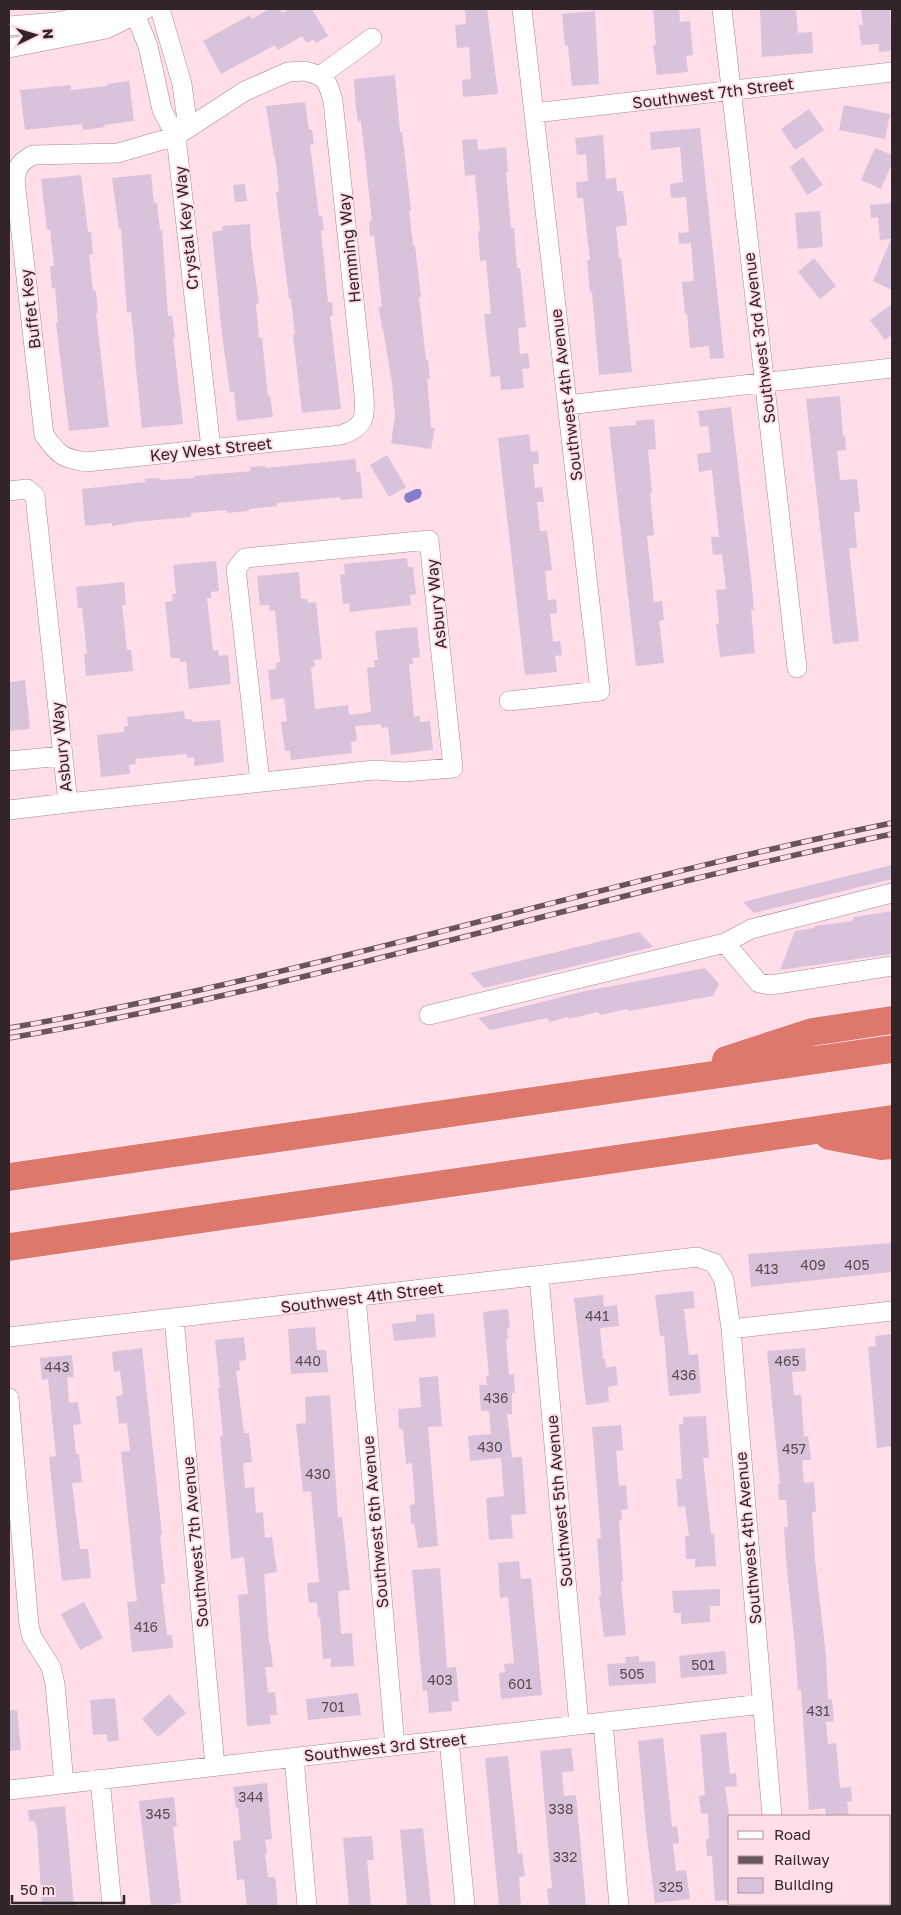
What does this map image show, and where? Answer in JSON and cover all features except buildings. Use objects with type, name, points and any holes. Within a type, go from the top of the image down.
[{"type":"highway","points":[[661,1082],[812,1032],[892,1020]]},
{"type":"highway","points":[[10,1177],[892,1049]]},
{"type":"highway","points":[[9,1247],[892,1119]]},
{"type":"highway","points":[[805,1132],[881,1146],[892,1145]]},
{"type":"street","name":"Crystal Key Way","points":[[160,9],[182,84],[182,132],[211,449]]},
{"type":"street","name":"Southwest 4th Avenue","points":[[509,701],[600,690],[522,9]]},
{"type":"street","name":"Southwest 3rd Avenue","points":[[722,9],[797,668]]},
{"type":"street","name":"Crystal Key Way","points":[[141,11],[162,110],[182,132]]},
{"type":"street","points":[[9,26],[57,22],[101,12],[141,11]]},
{"type":"street","points":[[9,48],[106,29],[141,11]]},
{"type":"street","points":[[182,132],[246,91],[288,72],[305,71],[321,75],[372,38]]},
{"type":"street","name":"Southwest 7th Street","points":[[534,113],[892,72]]},
{"type":"street","name":"Hemming Way","points":[[321,75],[328,84],[333,101],[364,394],[365,416],[361,424]]},
{"type":"street","name":"Buffet Key","points":[[58,454],[44,435],[14,180],[18,166],[21,161],[33,155],[118,153],[182,132]]},
{"type":"street","points":[[567,405],[892,368]]},
{"type":"street","name":"Key West Street","points":[[58,454],[71,460],[86,462],[341,435],[354,430],[361,424]]},
{"type":"street","name":"Asbury Way","points":[[9,492],[27,489],[35,496],[68,803],[374,770],[404,772],[453,768],[429,540],[245,558],[236,569],[260,782]]},
{"type":"street","points":[[9,761],[62,756]]},
{"type":"street","points":[[9,810],[68,803]]},
{"type":"street","points":[[429,1015],[725,943],[751,929],[892,893]]},
{"type":"street","points":[[725,943],[759,983],[771,985],[892,966]]},
{"type":"street","name":"Southwest 4th Street","points":[[9,1338],[697,1256],[714,1263]]},
{"type":"street","name":"Southwest 4th Avenue","points":[[714,1263],[724,1280],[731,1329],[772,1815]]},
{"type":"street","name":"Southwest 5th Avenue","points":[[539,1276],[578,1725]]},
{"type":"street","name":"Southwest 6th Avenue","points":[[356,1297],[395,1746]]},
{"type":"street","points":[[731,1329],[892,1311]]},
{"type":"street","name":"Southwest 7th Avenue","points":[[174,1318],[215,1766]]},
{"type":"street","points":[[9,1398],[30,1625],[32,1637],[51,1667],[55,1684],[64,1783]]},
{"type":"street","name":"Southwest 3rd Street","points":[[9,1790],[762,1704]]},
{"type":"street","points":[[603,1722],[619,1906]]},
{"type":"street","points":[[449,1740],[465,1906]]},
{"type":"street","points":[[294,1757],[307,1906]]},
{"type":"street","points":[[100,1779],[112,1906]]},
{"type":"shaded area","points":[[420,489],[422,493],[420,498],[409,503],[406,502],[405,494]]},
{"type":"railway","points":[[9,1028],[231,983],[671,873],[892,823]]},
{"type":"railway","points":[[9,1038],[231,994],[781,858],[892,834]]}]
